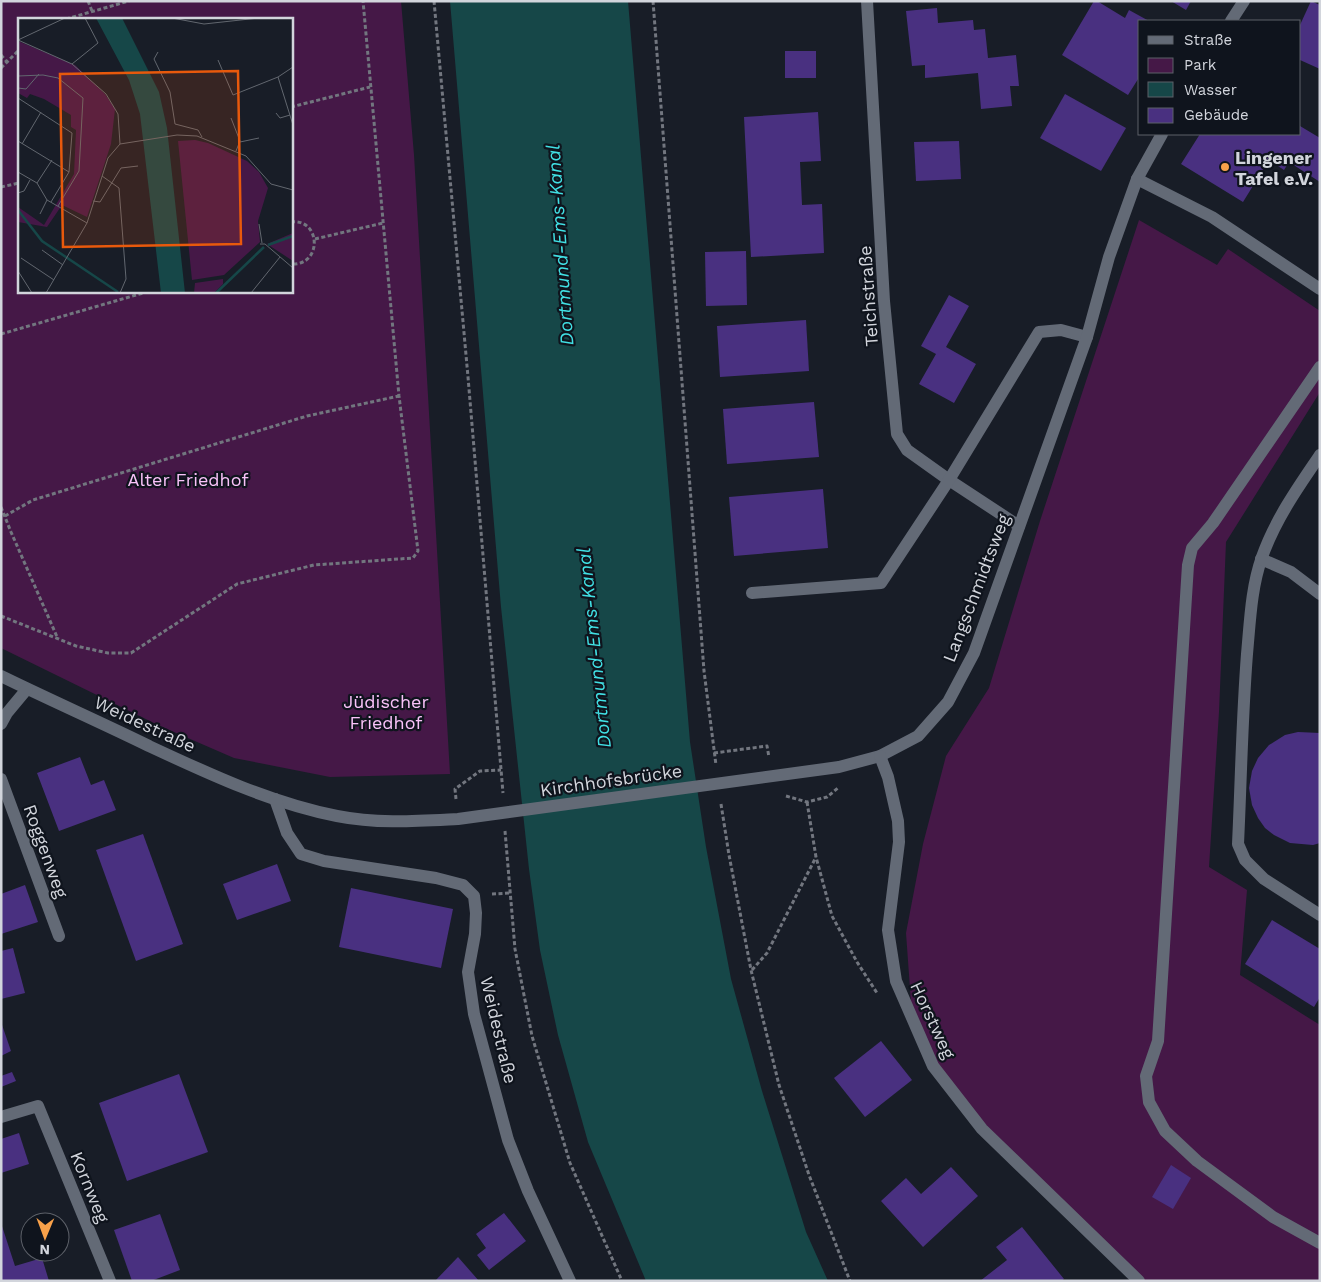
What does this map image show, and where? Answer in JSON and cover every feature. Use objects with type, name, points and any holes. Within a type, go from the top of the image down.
[{"type":"street","name":"Teichstraße","points":[[867,1],[884,301],[897,434],[907,450],[1019,526]]},
{"type":"street","points":[[1232,20],[1244,1]]},
{"type":"street","name":"Langschmidtsweg","points":[[753,779],[839,767],[880,756],[918,736],[948,702],[974,653],[1087,337],[1109,257],[1137,179],[1161,135]]},
{"type":"street","points":[[1137,179],[1212,217],[1320,289]]},
{"type":"street","points":[[752,593],[881,582],[949,480],[1039,332],[1061,330],[1087,337]]},
{"type":"street","points":[[1320,367],[1213,524],[1192,548],[1188,565],[1158,1041],[1146,1076],[1149,1102],[1165,1131],[1191,1155],[1274,1217],[1320,1243]]},
{"type":"street","points":[[1320,455],[1296,490],[1274,530],[1262,559],[1256,582],[1249,629],[1243,704],[1238,844],[1245,860],[1264,879],[1320,915]]},
{"type":"street","points":[[1262,559],[1291,572],[1320,594]]},
{"type":"street","name":"Weidestraße","points":[[1,676],[212,775],[275,799],[337,816],[372,821],[417,821],[474,816]]},
{"type":"street","points":[[1,724],[7,713],[27,689]]},
{"type":"street","name":"Horstweg","points":[[880,756],[888,777],[898,821],[899,842],[888,930],[896,981],[933,1066],[982,1129],[1139,1281]]},
{"type":"street","name":"Roggenweg","points":[[1,778],[58,936]]},
{"type":"street","name":"Kirchhofsbrücke","points":[[474,816],[753,779]]},
{"type":"street","name":"Weidestraße","points":[[275,799],[287,833],[301,854],[324,861],[436,878],[463,885],[474,896],[476,913],[475,934],[468,972],[474,1014],[508,1140],[528,1191],[570,1281]]},
{"type":"street","name":"Kornweg","points":[[1,1117],[38,1106],[110,1281]]},
{"type":"path","points":[[88,1],[92,11]]},
{"type":"path","points":[[69,18],[129,1]]},
{"type":"path","points":[[1,616],[76,646],[108,653],[131,653],[237,584],[314,565],[413,558],[418,551],[399,396],[363,1]]},
{"type":"path","points":[[434,1],[503,798]]},
{"type":"path","points":[[653,1],[704,671],[717,772]]},
{"type":"path","points":[[1,68],[18,51]]},
{"type":"path","points":[[1,55],[7,62]]},
{"type":"path","points":[[292,107],[370,86]]},
{"type":"path","points":[[1,187],[18,183]]},
{"type":"path","points":[[292,222],[304,224],[311,231],[315,239],[315,248],[311,255],[305,261],[292,264]]},
{"type":"path","points":[[315,239],[383,223]]},
{"type":"path","points":[[1,334],[147,292]]},
{"type":"path","points":[[5,516],[33,500],[307,416],[399,396]]},
{"type":"path","points":[[1,506],[58,639]]},
{"type":"path","points":[[714,753],[767,746]]},
{"type":"path","points":[[455,789],[480,771],[501,770]]},
{"type":"path","points":[[721,799],[728,855],[751,970],[779,1085],[809,1175],[850,1281]]},
{"type":"path","points":[[807,802],[816,857],[832,916],[857,962],[880,997]]},
{"type":"path","points":[[505,826],[515,949],[532,1036],[570,1163],[622,1281]]},
{"type":"path","points":[[751,970],[767,953],[816,857]]},
{"type":"green space","name":"Alter Friedhof","points":[[1,1],[401,1],[414,155],[450,774],[330,777],[234,758],[158,725],[1,648]]},
{"type":"green space","points":[[1139,220],[1217,265],[1228,249],[1320,311],[1320,392],[1226,542],[1219,712],[1209,867],[1247,890],[1240,975],[1320,1025],[1320,1281],[1137,1281],[985,1129],[934,1064],[912,1016],[906,933],[923,844],[946,756],[989,688],[1040,521]]},
{"type":"water","name":"Dortmund-Ems-Kanal","points":[[450,1],[628,1],[690,742],[706,847],[731,979],[762,1091],[806,1232],[828,1281],[646,1281],[588,1142],[558,1035],[540,950],[529,869],[501,607]]},
{"type":"building","points":[[1094,1],[1125,18],[1129,10],[1147,20],[1138,20],[1138,79],[1128,95],[1062,55]]},
{"type":"building","points":[[1171,1],[1191,1],[1186,10]]},
{"type":"building","points":[[1311,1],[1320,5],[1320,69],[1301,60],[1301,23]]},
{"type":"building","points":[[937,8],[938,23],[973,20],[974,30],[985,29],[988,58],[1016,55],[1019,86],[1010,86],[1012,106],[981,109],[978,73],[925,78],[925,65],[912,66],[906,11]]},
{"type":"building","points":[[785,51],[816,51],[816,78],[785,78]]},
{"type":"building","points":[[1065,94],[1126,128],[1101,171],[1040,138]]},
{"type":"building","points":[[818,112],[821,161],[800,162],[802,205],[822,204],[824,253],[751,257],[744,117]]},
{"type":"building","name":"Lingener Tafel e.V.","points":[[1301,127],[1320,138],[1320,182],[1289,162],[1284,170],[1269,160],[1243,202],[1181,164],[1199,135],[1301,135]]},
{"type":"building","points":[[959,141],[961,179],[916,181],[914,142]]},
{"type":"building","points":[[746,251],[747,305],[706,306],[705,252]]},
{"type":"building","points":[[949,295],[969,306],[946,347],[976,364],[954,403],[919,384],[936,354],[921,346]]},
{"type":"building","points":[[806,320],[809,371],[720,377],[717,326]]},
{"type":"building","points":[[814,402],[819,457],[727,464],[723,409]]},
{"type":"building","points":[[823,489],[828,548],[734,556],[729,497]]},
{"type":"building","points":[[1298,732],[1320,733],[1320,843],[1313,845],[1290,843],[1265,828],[1252,805],[1249,788],[1252,771],[1258,758],[1269,745],[1285,735]]},
{"type":"building","points":[[80,757],[91,785],[104,780],[116,810],[59,831],[37,773]]},
{"type":"building","points":[[143,834],[183,944],[136,961],[96,850]]},
{"type":"building","points":[[277,864],[291,901],[237,920],[223,884]]},
{"type":"building","points":[[25,885],[38,922],[1,934],[1,894]]},
{"type":"building","points":[[351,888],[453,909],[441,968],[339,947]]},
{"type":"building","points":[[1272,920],[1320,949],[1320,997],[1314,1007],[1245,964]]},
{"type":"building","points":[[13,948],[25,993],[1,999],[1,951]]},
{"type":"building","points":[[1,1022],[11,1051],[1,1056]]},
{"type":"building","points":[[881,1041],[912,1080],[865,1117],[834,1078]]},
{"type":"building","points":[[12,1072],[16,1081],[1,1087],[1,1076]]},
{"type":"building","points":[[179,1074],[208,1152],[127,1181],[99,1103]]},
{"type":"building","points":[[19,1133],[29,1164],[1,1173],[1,1139]]},
{"type":"building","points":[[1171,1165],[1191,1178],[1173,1209],[1152,1197]]},
{"type":"building","points":[[951,1167],[978,1196],[923,1247],[881,1201],[906,1178],[921,1194]]},
{"type":"building","points":[[504,1213],[526,1241],[489,1270],[477,1255],[486,1248],[476,1234]]},
{"type":"building","points":[[160,1214],[180,1270],[151,1281],[132,1281],[114,1230]]},
{"type":"building","points":[[1,1223],[15,1266],[28,1262],[43,1262],[49,1281],[1,1281]]},
{"type":"building","points":[[1022,1227],[1064,1279],[1061,1281],[980,1281],[1007,1260],[996,1247]]},
{"type":"building","points":[[458,1257],[479,1281],[435,1281]]},
{"type":"place","name":"Lingener Tafel e.V.","points":[[1225,167]]},
{"type":"park label","name":"Jüdischer Friedhof","points":[[386,711]]}]
